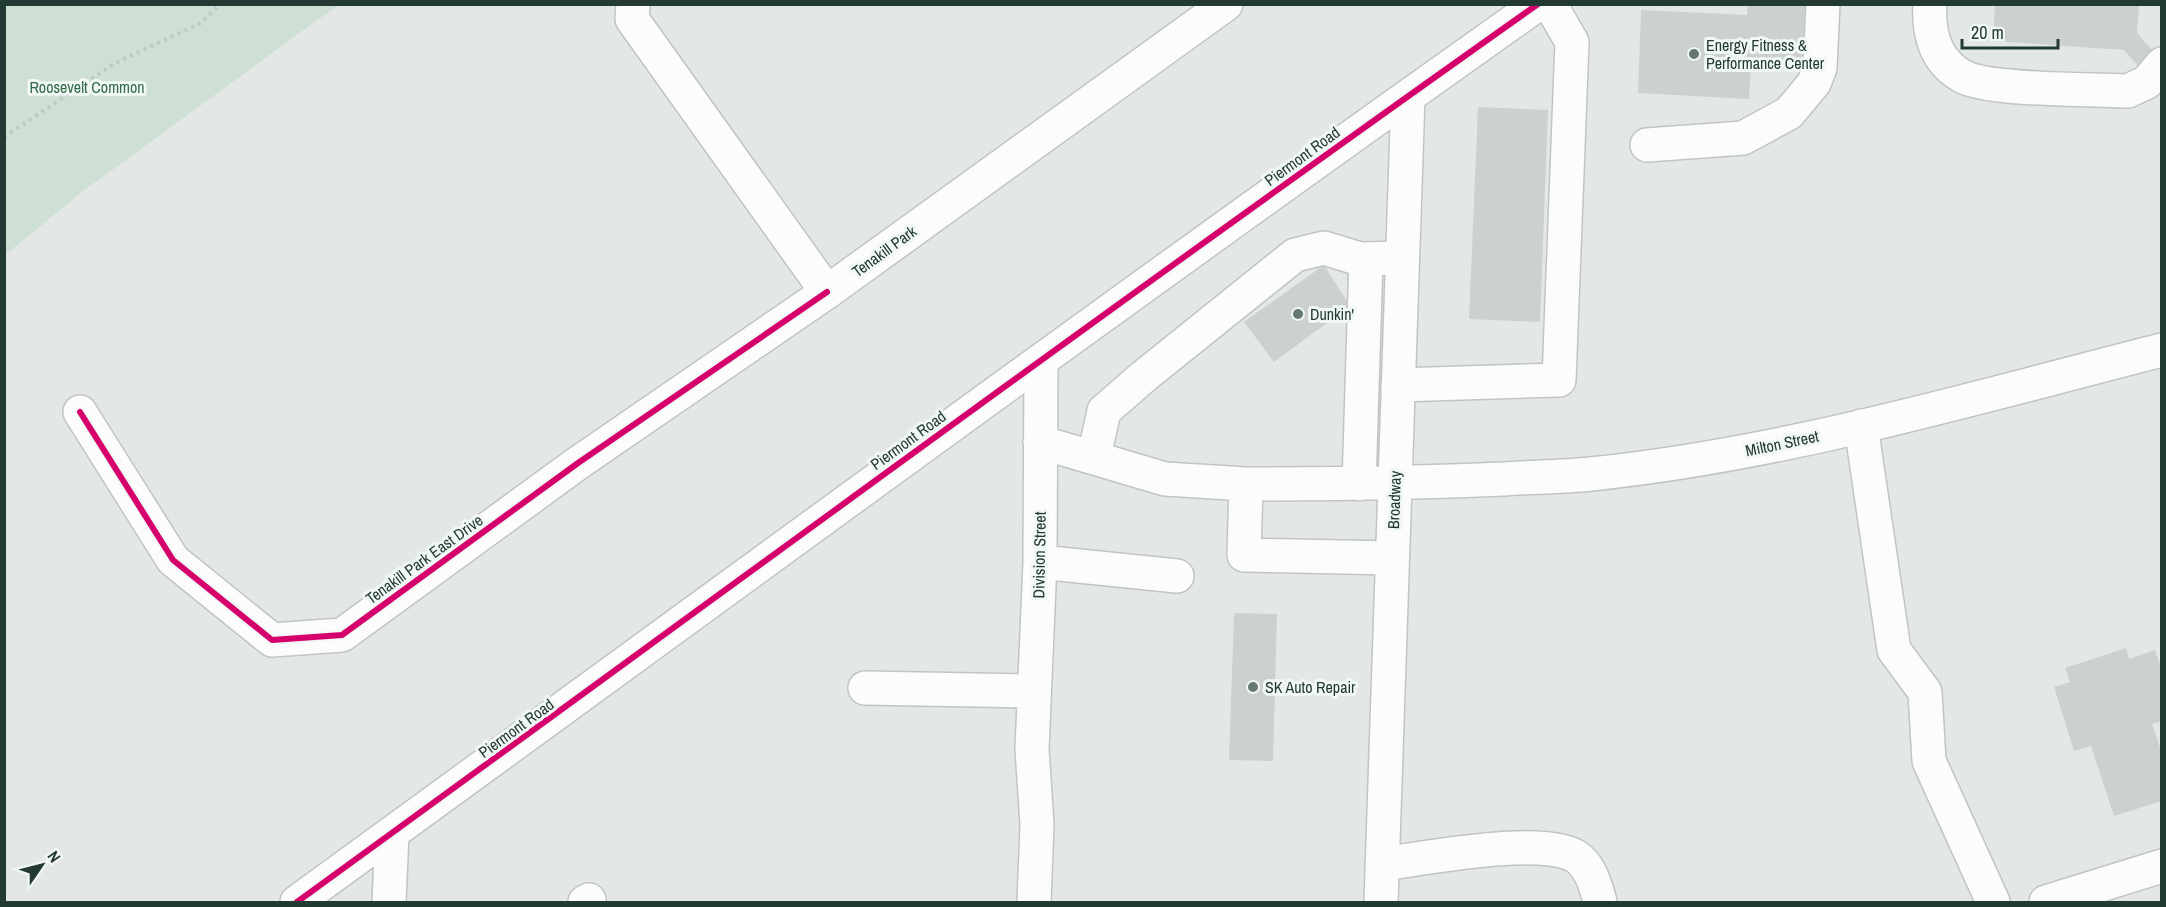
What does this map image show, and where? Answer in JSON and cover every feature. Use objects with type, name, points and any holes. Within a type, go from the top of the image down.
[{"type":"street","points":[[633,4],[632,19],[827,292]]},
{"type":"street","name":"Tenakill Park","points":[[827,292],[1226,4]]},
{"type":"street","name":"Piermont Road","points":[[297,903],[1041,361],[1538,4]]},
{"type":"street","points":[[1398,385],[1559,380],[1572,42],[1550,4]]},
{"type":"street","points":[[1647,145],[1743,138],[1789,113],[1814,83],[1820,68],[1823,4]]},
{"type":"street","points":[[1930,4],[1929,28],[1942,60],[1963,77],[1992,84],[2128,91],[2147,82],[2162,64]]},
{"type":"street","name":"Broadway","points":[[1381,903],[1408,97]]},
{"type":"street","points":[[1094,457],[1104,411],[1143,376],[1295,255],[1324,248],[1366,259],[1402,258]]},
{"type":"street","points":[[1359,484],[1366,259]]},
{"type":"street","name":"Tenakill Park East Drive","points":[[80,412],[173,560],[272,640],[342,636],[578,463],[827,292]]},
{"type":"street","name":"Milton Street","points":[[1040,442],[1165,479],[1246,484],[1395,484],[1599,473],[1750,450],[1861,426],[2162,350]]},
{"type":"street","name":"Division Street","points":[[1034,903],[1037,824],[1032,750],[1040,562],[1041,361]]},
{"type":"street","points":[[1861,426],[1894,650],[1925,692],[1929,761],[1993,903]]},
{"type":"street","points":[[1246,484],[1244,555],[1392,558]]},
{"type":"street","points":[[1040,562],[1177,576]]},
{"type":"street","points":[[865,688],[1033,691]]},
{"type":"street","points":[[389,903],[392,834]]},
{"type":"street","points":[[1382,864],[1516,847],[1555,848],[1578,858],[1594,881],[1600,903]]},
{"type":"street","points":[[2046,903],[2162,866]]},
{"type":"path","points":[[4,137],[115,63],[199,24],[221,4]]},
{"type":"green space","name":"Roosevelt Common","points":[[5,4],[338,5],[82,192],[5,255]]},
{"type":"building","name":"Energy Fitness & Performance Center","points":[[1748,4],[1805,4],[1802,67],[1751,65],[1749,99],[1638,93],[1641,10],[1747,15]]},
{"type":"building","points":[[1995,4],[2139,4],[2137,33],[2155,53],[2139,67],[2124,50],[1993,41]]},
{"type":"building","points":[[1478,107],[1548,110],[1540,322],[1469,319]]},
{"type":"building","name":"Dunkin'","points":[[1324,265],[1350,306],[1274,362],[1244,322]]},
{"type":"building","name":"SK Auto Repair","points":[[1234,613],[1277,614],[1273,761],[1229,760]]},
{"type":"building","points":[[2126,648],[2129,659],[2155,650],[2162,670],[2162,721],[2152,724],[2162,753],[2162,801],[2114,816],[2091,746],[2074,751],[2054,687],[2070,682],[2065,668]]},
{"type":"cycle path","points":[[297,902],[1071,339],[1538,4]]},
{"type":"cycle path","points":[[80,412],[173,560],[272,640],[342,635],[578,463],[827,292]]},
{"type":"place","name":"Energy Fitness & Performance Center","points":[[1694,54]]},
{"type":"place","name":"Dunkin'","points":[[1298,314]]},
{"type":"place","name":"SK Auto Repair","points":[[1253,687]]}]
